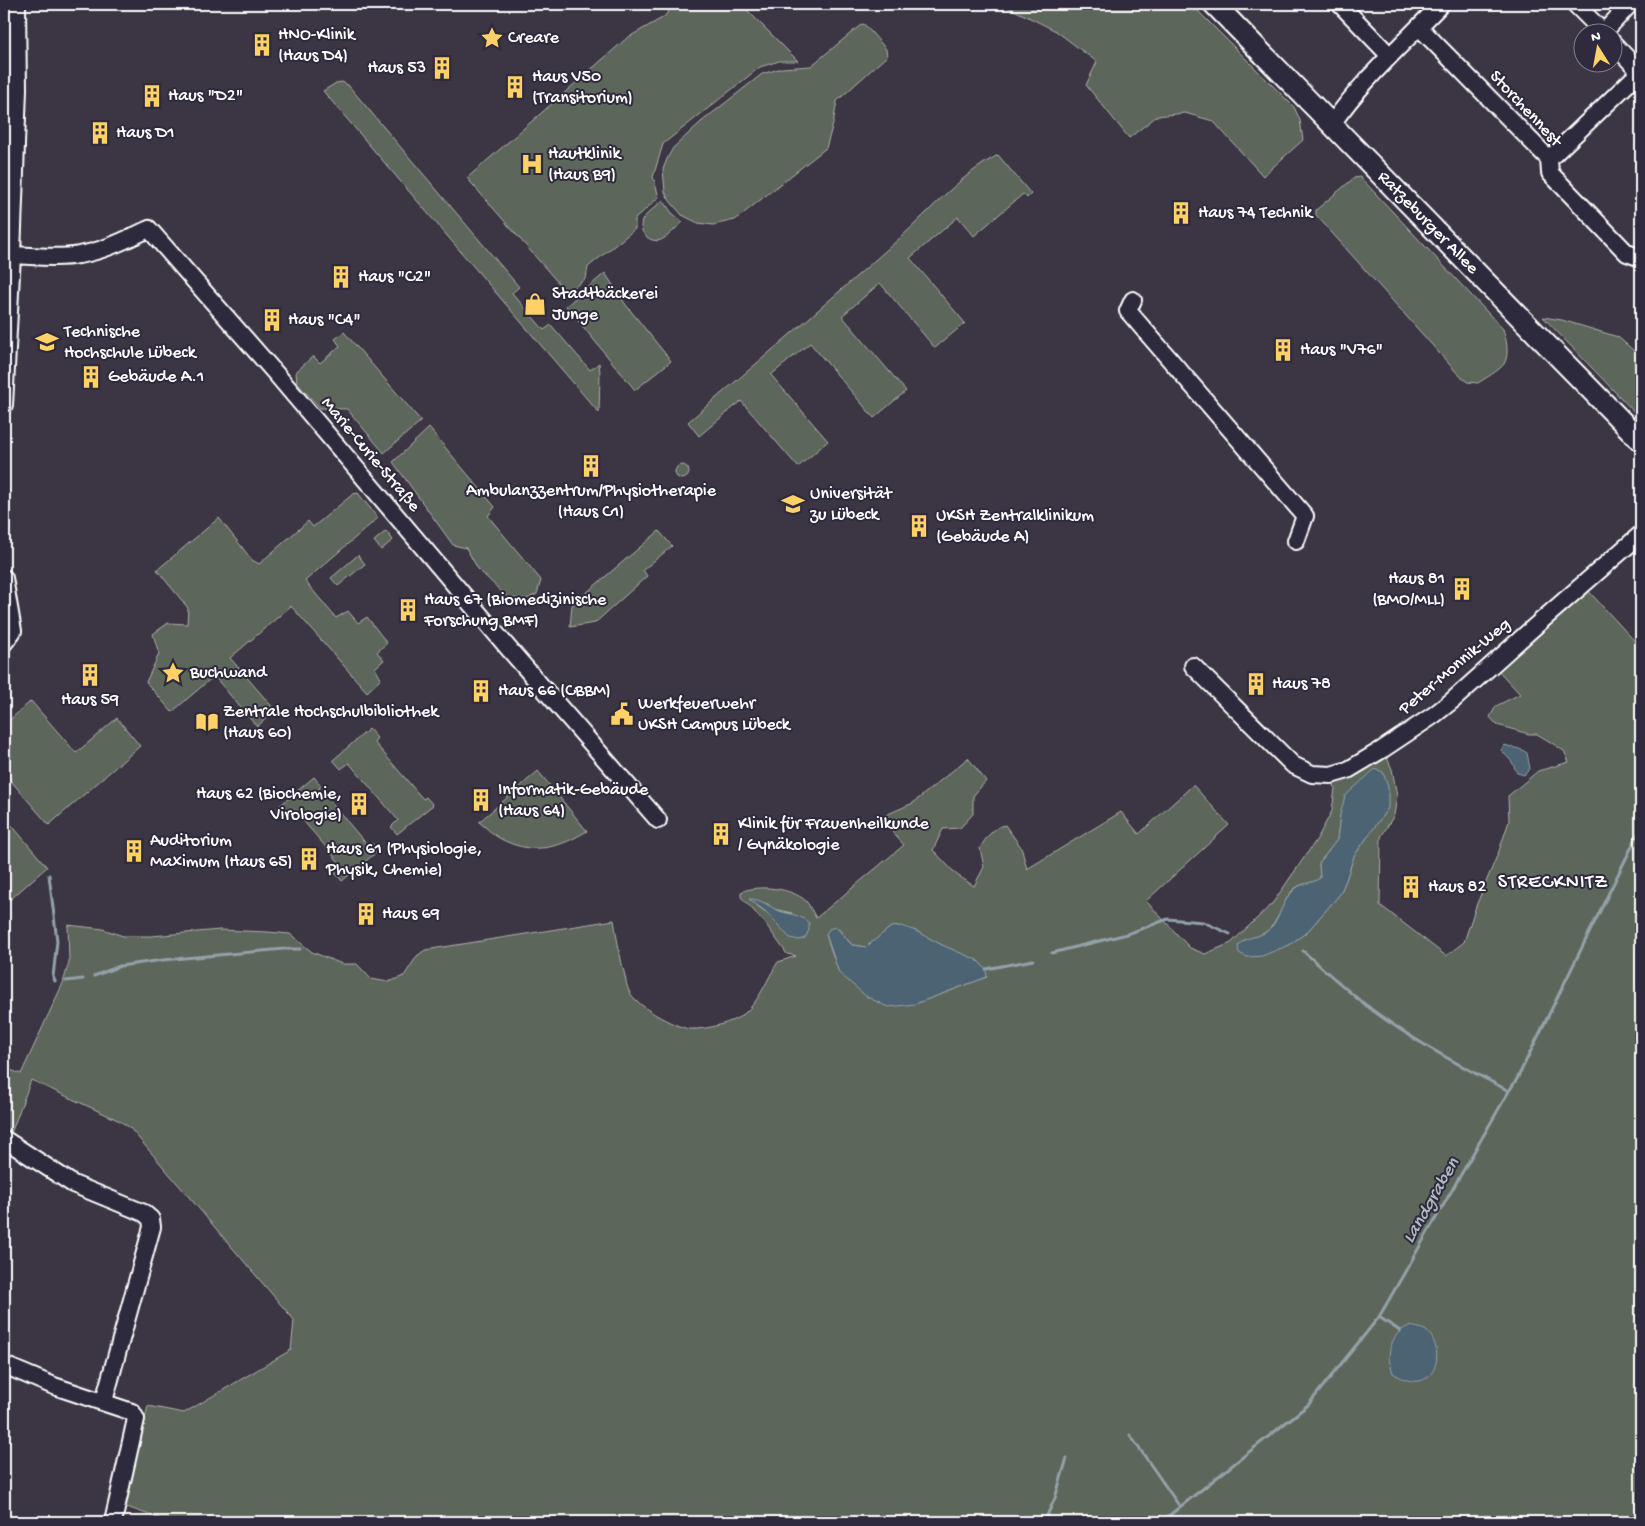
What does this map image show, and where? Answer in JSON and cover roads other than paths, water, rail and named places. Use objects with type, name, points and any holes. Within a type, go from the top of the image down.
[{"type":"main road","name":"Ratzeburger Allee","points":[[1214,4],[1641,441]]},
{"type":"street","points":[[4,406],[18,89],[17,4]]},
{"type":"street","points":[[1340,4],[1390,56]]},
{"type":"street","points":[[1332,124],[1342,109],[1390,56],[1441,4]]},
{"type":"street","points":[[1575,4],[1594,22]]},
{"type":"street","points":[[1613,22],[1630,4]]},
{"type":"street","name":"Storchennest","points":[[1419,27],[1549,159],[1550,173],[1627,253],[1641,258]]},
{"type":"street","points":[[1549,159],[1641,71],[1622,52]]},
{"type":"street","name":"Marie-Curie-Straße","points":[[12,255],[46,257],[79,255],[118,244],[150,229],[277,375],[509,649],[658,820]]},
{"type":"street","points":[[1133,300],[1128,311],[1306,516],[1296,541]]},
{"type":"street","name":"Peter-Monnik-Weg","points":[[1193,666],[1293,765],[1312,774],[1331,775],[1348,770],[1434,715],[1641,534]]},
{"type":"street","points":[[4,578],[8,637]]},
{"type":"street","points":[[4,1139],[73,1184],[144,1213],[151,1219],[152,1227],[104,1401]]},
{"type":"street","points":[[4,1365],[54,1386],[104,1401],[132,1412],[136,1419],[113,1522]]},
{"type":"water","points":[[1505,745],[1527,753],[1530,769],[1524,775],[1517,773],[1512,762],[1501,750]]},
{"type":"water","points":[[1375,769],[1383,772],[1388,787],[1388,808],[1354,856],[1340,894],[1307,932],[1289,945],[1262,956],[1247,957],[1239,953],[1238,946],[1241,943],[1266,932],[1274,924],[1288,897],[1295,889],[1320,878],[1319,863],[1337,840],[1340,815],[1345,796]]},
{"type":"water","points":[[749,899],[760,901],[779,911],[805,920],[809,923],[809,930],[805,938],[799,940],[790,938],[765,911]]},
{"type":"water","points":[[901,926],[916,931],[977,960],[986,969],[987,977],[915,1004],[888,1007],[867,997],[839,973],[826,934],[829,929],[836,927],[852,945],[866,947],[891,927]]},
{"type":"water","points":[[1410,1326],[1425,1330],[1432,1338],[1436,1348],[1437,1358],[1434,1368],[1429,1376],[1420,1381],[1408,1380],[1393,1373],[1389,1361],[1390,1347],[1395,1338],[1401,1330]]},
{"type":"waterway","name":"Landgraben","points":[[1161,1522],[1308,1405],[1379,1317],[1517,1079],[1641,828]]},
{"type":"waterway","points":[[49,875],[57,941],[53,977],[55,981]]},
{"type":"waterway","points":[[1052,953],[1127,934],[1168,919],[1203,922],[1230,934]]},
{"type":"waterway","points":[[94,976],[120,966],[163,960],[300,949]]},
{"type":"waterway","points":[[1303,951],[1358,999],[1394,1025],[1450,1060],[1509,1091]]},
{"type":"waterway","points":[[986,969],[1033,960]]},
{"type":"waterway","points":[[66,981],[83,979]]},
{"type":"waterway","points":[[1379,1317],[1400,1331]]},
{"type":"waterway","points":[[1130,1435],[1180,1507]]},
{"type":"waterway","points":[[1044,1522],[1055,1498],[1067,1458]]},
{"type":"place","name":"Creare","points":[[492,38]]},
{"type":"place","name":"HNO-Klinik (Haus D4)","points":[[262,45]]},
{"type":"place","name":"Haus 53","points":[[442,68]]},
{"type":"place","name":"Haus V50 (Transitorium)","points":[[515,87]]},
{"type":"place","name":"Haus \"D2\"","points":[[152,96]]},
{"type":"place","name":"Haus D1","points":[[100,133]]},
{"type":"place","name":"Hautklinik (Haus B9)","points":[[532,164]]},
{"type":"place","name":"Haus 74 Technik","points":[[1181,213]]},
{"type":"place","name":"Haus \"C2\"","points":[[341,277]]},
{"type":"place","name":"Stadtbäckerei Junge","points":[[535,304]]},
{"type":"place","name":"Haus \"C4\"","points":[[272,320]]},
{"type":"place","name":"Technische Hochschule Lübeck","points":[[47,342]]},
{"type":"place","name":"Haus \"V76\"","points":[[1283,350]]},
{"type":"place","name":"Gebäude A.1","points":[[91,377]]},
{"type":"place","name":"Ambulanzzentrum/Physiotherapie (Haus C1)","points":[[591,466]]},
{"type":"place","name":"Universität zu Lübeck","points":[[793,504]]},
{"type":"place","name":"UKSH Zentralklinikum (Gebäude A)","points":[[919,526]]},
{"type":"place","name":"Haus 81 (BMO/MLL)","points":[[1462,589]]},
{"type":"place","name":"Haus 67 (Biomedizinische Forschung BMF)","points":[[408,610]]},
{"type":"place","name":"Buchwand","points":[[173,673]]},
{"type":"place","name":"Haus 59","points":[[90,675]]},
{"type":"place","name":"Haus 78","points":[[1256,684]]},
{"type":"place","name":"Haus 66 (CBBM)","points":[[481,691]]},
{"type":"place","name":"Werkfeuerwehr UKSH Campus Lübeck","points":[[622,714]]},
{"type":"place","name":"Zentrale Hochschulbibliothek (Haus 60)","points":[[207,722]]},
{"type":"place","name":"Informatik-Gebäude (Haus 64)","points":[[481,800]]},
{"type":"place","name":"Haus 62 (Biochemie, Virologie)","points":[[359,804]]},
{"type":"place","name":"Klinik für Frauenheilkunde / Gynäkologie","points":[[721,834]]},
{"type":"place","name":"Auditorium Maximum (Haus 65)","points":[[134,851]]},
{"type":"place","name":"Haus 61 (Physiologie, Physik, Chemie)","points":[[309,859]]},
{"type":"place","name":"Haus 82","points":[[1411,887]]},
{"type":"place","name":"Haus 69","points":[[366,914]]},
{"type":"district","name":"STRECKNITZ","points":[[1553,883]]}]
